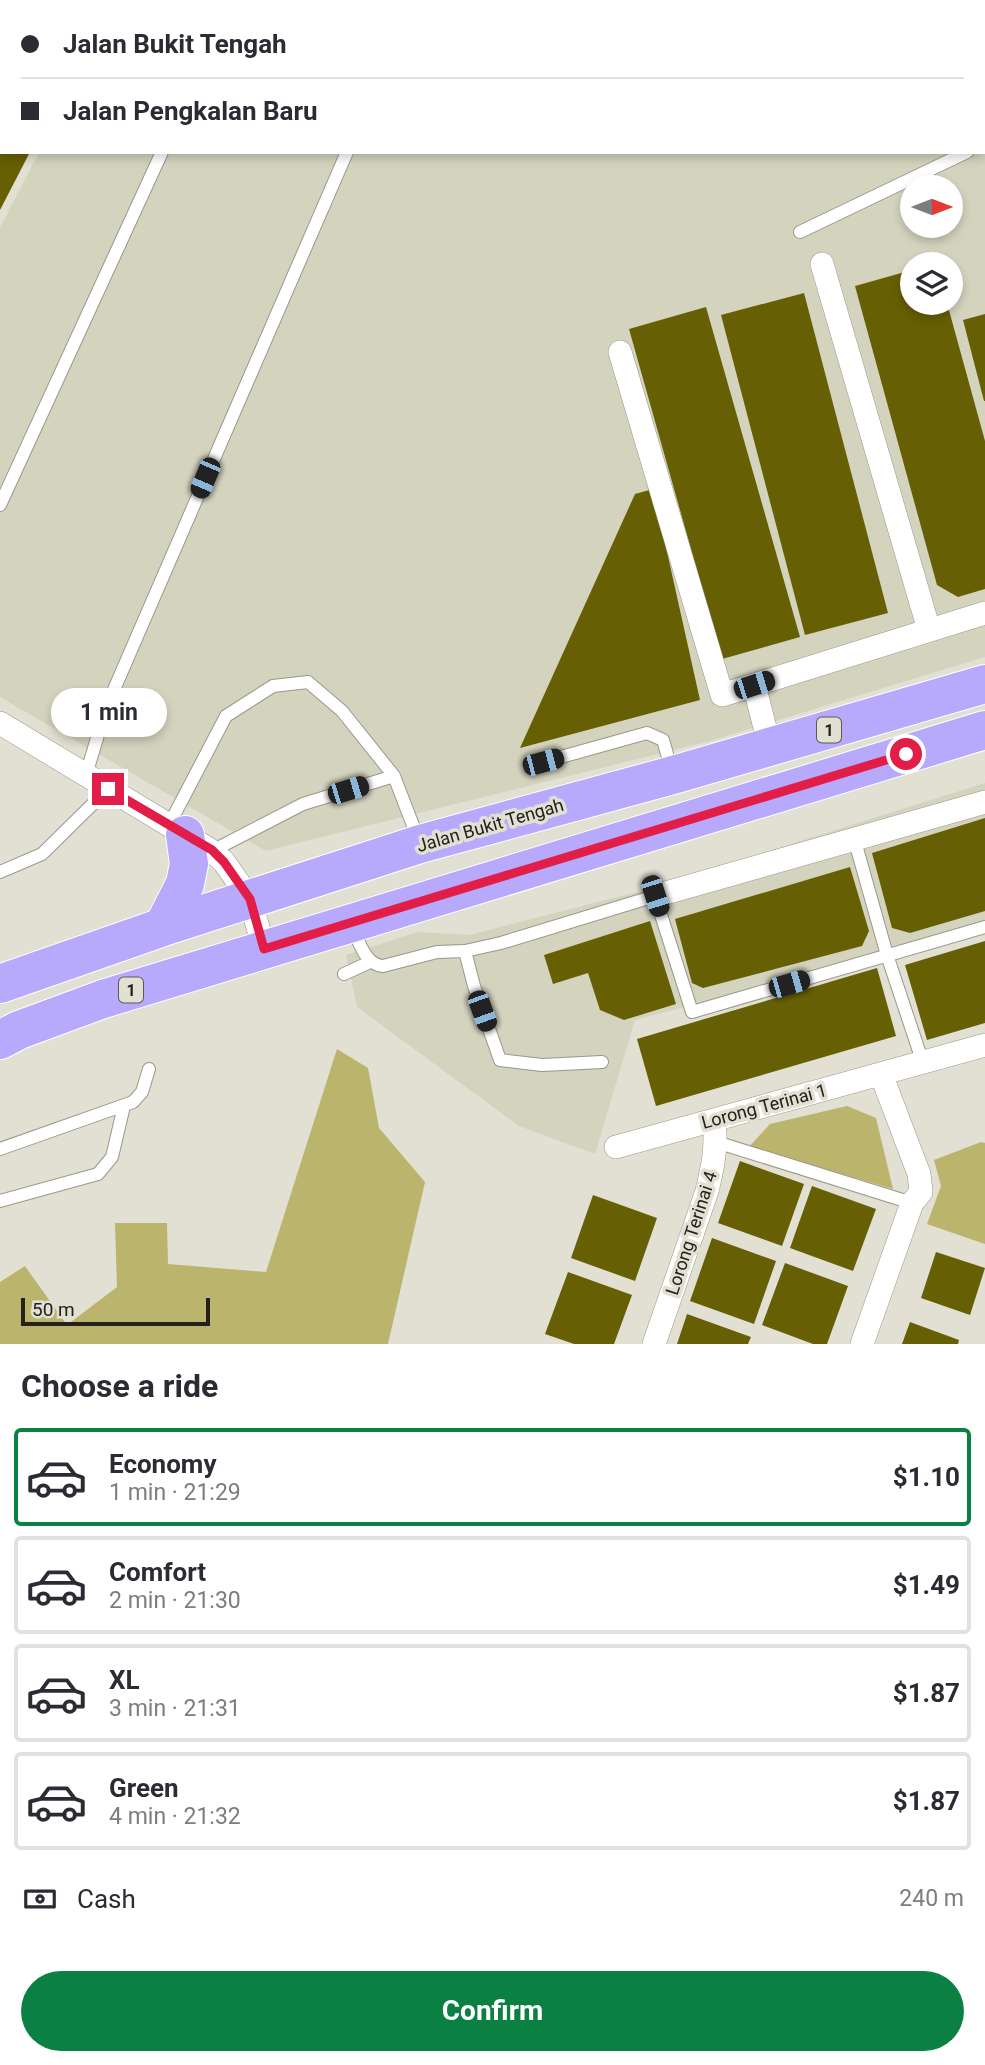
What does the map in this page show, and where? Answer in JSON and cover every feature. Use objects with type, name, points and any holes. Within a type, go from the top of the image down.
[{"type":"highway","name":"Jalan Bukit Tengah","points":[[0,984],[163,927],[421,844],[673,775],[985,684]]},
{"type":"highway","name":"1","points":[[0,1040],[19,1030],[103,999],[985,730]]},
{"type":"highway","points":[[163,927],[185,884],[189,864],[189,837]]},
{"type":"street","points":[[822,264],[929,630]]},
{"type":"street","points":[[620,352],[722,695],[985,613]]},
{"type":"street","points":[[754,685],[769,747]]},
{"type":"street","points":[[0,723],[189,837],[224,862],[250,899],[264,949]]},
{"type":"street","points":[[655,896],[985,802]]},
{"type":"street","name":"Lorong Terinai 1","points":[[616,1147],[715,1131],[881,1074],[985,1045]]},
{"type":"street","points":[[862,1344],[912,1203],[921,1192],[919,1174],[881,1074]]},
{"type":"street","name":"Lorong Terinai 4","points":[[654,1344],[707,1191],[713,1166],[715,1131]]},
{"type":"lane","points":[[0,505],[162,154]]},
{"type":"lane","points":[[86,775],[106,708],[345,154]]},
{"type":"lane","points":[[800,232],[963,154]]},
{"type":"lane","points":[[189,837],[226,716],[273,686],[308,682],[342,711],[394,776],[421,844]]},
{"type":"lane","points":[[543,762],[648,733],[663,740],[673,775]]},
{"type":"lane","points":[[189,837],[394,776]]},
{"type":"lane","points":[[0,872],[42,854],[108,789]]},
{"type":"lane","points":[[854,838],[917,1064]]},
{"type":"lane","points":[[349,922],[370,962],[383,966],[437,952],[465,951],[501,943],[655,896],[692,1013],[985,928]]},
{"type":"lane","points":[[465,951],[474,986],[500,1060],[542,1065],[602,1062]]},
{"type":"lane","points":[[344,974],[370,962]]},
{"type":"lane","points":[[0,1149],[133,1102],[142,1091],[149,1069]]},
{"type":"lane","points":[[0,1201],[98,1174],[112,1157],[124,1106]]},
{"type":"lane","points":[[715,1131],[912,1203]]},
{"type":"shaded area","points":[[38,154],[985,154],[985,657],[710,741],[266,851],[0,697],[0,228]]},
{"type":"shaded area","points":[[985,783],[985,928],[635,1020],[595,1154],[519,1126],[357,1007],[346,955],[418,932],[469,935],[649,889]]},
{"type":"shaded area","points":[[337,1049],[368,1068],[379,1128],[425,1182],[388,1344],[0,1344],[0,1282],[25,1266],[67,1325],[117,1287],[115,1223],[167,1223],[168,1264],[266,1272]]},
{"type":"shaded area","points":[[847,1106],[876,1118],[893,1189],[749,1147],[770,1124]]},
{"type":"shaded area","points":[[981,1142],[985,1143],[985,1244],[927,1224],[941,1186],[934,1160]]},
{"type":"building","points":[[0,154],[29,154],[0,210]]},
{"type":"building","points":[[900,273],[900,315],[950,315],[985,441],[985,589],[958,597],[937,585],[855,286]]},
{"type":"building","points":[[804,293],[888,613],[805,635],[721,315]]},
{"type":"building","points":[[706,307],[800,637],[722,659],[629,329]]},
{"type":"building","points":[[985,314],[985,401],[984,401],[963,320]]},
{"type":"building","points":[[653,489],[700,700],[520,748],[635,494]]},
{"type":"building","points":[[985,818],[985,911],[910,933],[892,928],[872,853]]},
{"type":"building","points":[[850,867],[869,931],[862,946],[703,988],[692,983],[675,919]]},
{"type":"building","points":[[650,921],[676,1004],[624,1020],[600,1010],[588,973],[553,984],[544,955]]},
{"type":"building","points":[[985,941],[985,1023],[927,1040],[905,965]]},
{"type":"building","points":[[877,968],[896,1036],[656,1106],[637,1039]]},
{"type":"building","points":[[740,1161],[804,1184],[782,1246],[718,1223]]},
{"type":"building","points":[[812,1186],[876,1209],[853,1271],[790,1248]]},
{"type":"building","points":[[593,1195],[657,1218],[635,1281],[571,1258]]},
{"type":"building","points":[[712,1238],[776,1261],[754,1324],[690,1301]]},
{"type":"building","points":[[936,1252],[985,1268],[970,1315],[921,1298]]},
{"type":"building","points":[[785,1263],[848,1286],[827,1344],[813,1344],[762,1325]]},
{"type":"building","points":[[568,1272],[632,1295],[614,1344],[574,1344],[545,1334]]},
{"type":"building","points":[[687,1314],[751,1337],[748,1344],[677,1344]]},
{"type":"building","points":[[910,1322],[959,1340],[958,1344],[902,1344]]},
{"type":"route","points":[[108,789],[212,850],[224,862],[250,899],[264,949],[906,754]]}]
